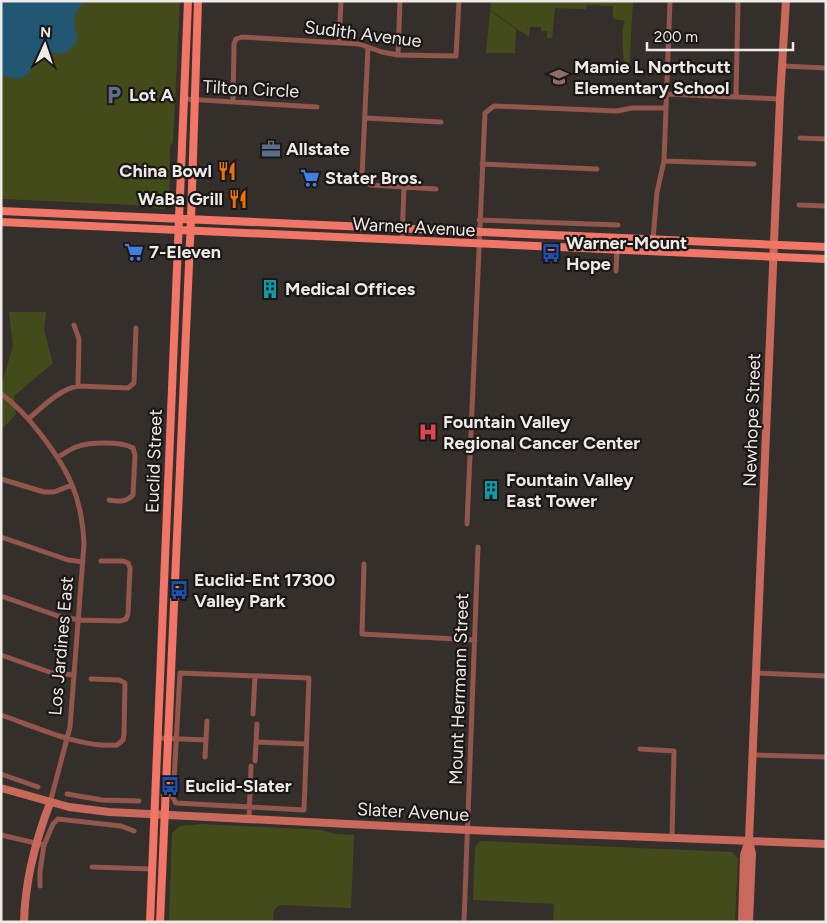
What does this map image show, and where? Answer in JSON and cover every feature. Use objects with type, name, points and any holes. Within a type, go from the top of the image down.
[{"type":"main road","name":"Euclid Street","points":[[150,922],[188,1]]},
{"type":"main road","name":"Euclid Street","points":[[160,922],[198,1]]},
{"type":"main road","name":"Warner Avenue","points":[[1,211],[826,247]]},
{"type":"main road","name":"Warner Avenue","points":[[1,222],[478,245],[826,259]]},
{"type":"main road","points":[[328,238],[335,231],[352,231],[360,228]]},
{"type":"street","points":[[339,42],[341,1]]},
{"type":"street","points":[[398,55],[400,1]]},
{"type":"street","name":"Sudith Avenue","points":[[233,102],[234,44],[236,38],[339,42],[359,44],[398,55],[456,56],[459,1]]},
{"type":"street","points":[[652,251],[657,192],[664,160],[670,1]]},
{"type":"street","name":"Newhope Street","points":[[750,922],[752,854],[749,840],[780,99],[786,1]]},
{"type":"street","points":[[736,96],[738,2]]},
{"type":"street","points":[[368,47],[362,176],[371,185],[436,189]]},
{"type":"street","points":[[783,66],[826,68]]},
{"type":"street","points":[[666,94],[780,99]]},
{"type":"street","name":"Tilton Circle","points":[[184,100],[317,106]]},
{"type":"street","points":[[467,524],[484,116],[488,109],[494,106],[617,111],[632,108],[666,108]]},
{"type":"street","points":[[365,118],[441,122]]},
{"type":"street","points":[[800,138],[826,138]]},
{"type":"street","points":[[664,160],[754,164]]},
{"type":"street","points":[[482,164],[597,169]]},
{"type":"street","points":[[402,241],[404,187]]},
{"type":"street","points":[[799,205],[826,206]]},
{"type":"street","name":"Warner Avenue","points":[[479,220],[618,224]]},
{"type":"street","points":[[616,271],[617,250]]},
{"type":"street","points":[[74,325],[79,339],[78,386]]},
{"type":"street","points":[[28,418],[56,396],[71,388],[78,386],[128,388],[132,386],[134,383],[136,328]]},
{"type":"street","name":"Los Jardines East","points":[[1,394],[17,406],[28,418],[58,457],[79,504],[83,525],[83,562],[79,620],[68,738],[40,844],[27,881],[24,922]]},
{"type":"street","points":[[58,457],[77,446],[90,444],[124,444],[133,448],[135,454],[132,496],[127,501],[109,500]]},
{"type":"street","points":[[1,479],[44,492],[54,492],[72,485]]},
{"type":"street","points":[[1,537],[68,560],[83,562]]},
{"type":"street","name":"Mount Herrmann Street","points":[[464,922],[478,547]]},
{"type":"street","points":[[1,596],[58,616],[79,620],[120,622],[126,619],[128,614],[130,568],[128,563],[123,561],[101,561]]},
{"type":"street","points":[[364,564],[362,634],[475,640]]},
{"type":"street","points":[[1,655],[52,673],[74,675]]},
{"type":"street","points":[[161,660],[171,660]]},
{"type":"street","points":[[180,672],[255,676],[309,678],[304,810],[176,803],[173,798],[180,672]]},
{"type":"street","points":[[757,673],[826,676]]},
{"type":"street","points":[[253,714],[255,676]]},
{"type":"street","points":[[1,715],[68,738],[106,745],[117,745],[121,743],[124,734],[124,683],[119,680],[91,679]]},
{"type":"street","points":[[205,757],[207,721]]},
{"type":"street","points":[[255,761],[257,724]]},
{"type":"street","points":[[158,738],[206,740]]},
{"type":"street","points":[[256,742],[306,744]]},
{"type":"street","points":[[640,749],[674,751],[672,838]]},
{"type":"street","points":[[753,755],[826,757]]},
{"type":"street","points":[[248,818],[251,766]]},
{"type":"street","points":[[1,774],[38,787]]},
{"type":"street","name":"Slater Avenue","points":[[1,788],[50,803],[101,812],[468,830],[826,844]]},
{"type":"street","points":[[67,794],[102,800],[139,801]]},
{"type":"street","points":[[101,812],[102,800]]},
{"type":"street","points":[[40,886],[40,844],[58,819],[121,826],[134,831]]},
{"type":"street","points":[[1,835],[40,844]]},
{"type":"street","name":"Newhope Street","points":[[742,922],[744,855],[749,840]]},
{"type":"street","points":[[92,867],[152,870]]},
{"type":"green space","points":[[1,1],[180,1],[173,142],[170,146],[169,203],[164,209],[134,205],[1,199]]},
{"type":"green space","points":[[491,1],[633,1],[629,74],[602,73],[602,66],[624,67],[622,36],[625,21],[613,19],[613,6],[587,5],[586,9],[555,8],[552,38],[547,38],[547,31],[541,31],[541,27],[530,27],[529,37],[490,10]]},
{"type":"green space","points":[[490,11],[516,29],[515,53],[486,53]]},
{"type":"green space","points":[[9,312],[46,312],[44,330],[53,363],[14,396],[16,414],[1,430],[1,387],[13,346]]},
{"type":"green space","points":[[202,824],[324,830],[335,834],[354,835],[351,908],[279,905],[274,910],[273,922],[169,922],[172,833],[180,826]]},
{"type":"green space","points":[[481,841],[732,852],[738,858],[735,922],[553,922],[554,904],[473,900],[475,847]]},
{"type":"water","points":[[1,1],[84,1],[75,15],[74,21],[77,38],[75,43],[64,54],[46,52],[38,54],[34,58],[29,74],[18,79],[1,75]]},
{"type":"place","name":"Mamie L Northcutt Elementary School","points":[[559,77]]},
{"type":"place","name":"Lot A","points":[[114,95]]},
{"type":"place","name":"Allstate","points":[[271,149]]},
{"type":"place","name":"China Bowl","points":[[227,171]]},
{"type":"place","name":"Stater Bros.","points":[[310,178]]},
{"type":"place","name":"WaBa Grill","points":[[238,199]]},
{"type":"place","name":"7-Eleven","points":[[134,252]]},
{"type":"place","name":"Warner-Mount Hope","points":[[551,253]]},
{"type":"place","name":"Medical Offices","points":[[270,289]]},
{"type":"place","name":"Fountain Valley Regional Cancer Center","points":[[428,432]]},
{"type":"place","name":"Fountain Valley East Tower","points":[[491,490]]},
{"type":"place","name":"Euclid-Ent 17300 Valley Park","points":[[179,590]]},
{"type":"place","name":"Euclid-Slater","points":[[170,786]]}]
